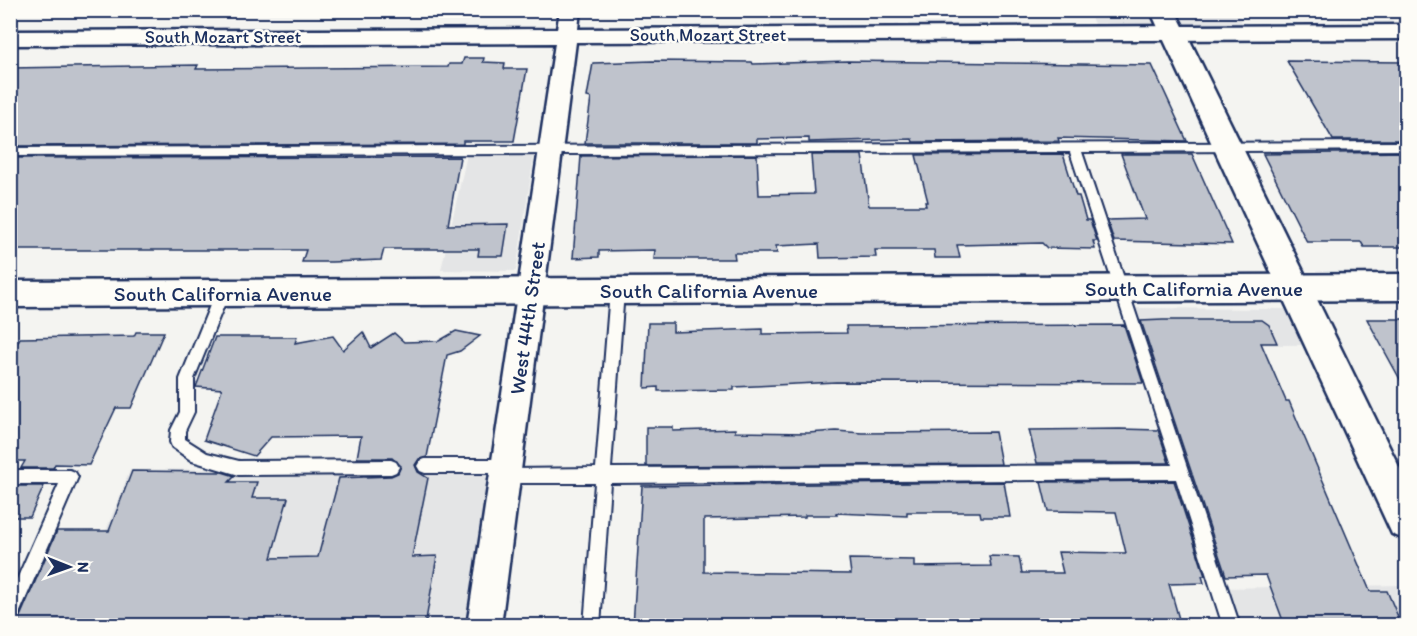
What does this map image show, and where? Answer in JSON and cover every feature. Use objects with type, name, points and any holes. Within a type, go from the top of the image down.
[{"type":"main road","points":[[1167,22],[1407,521]]},
{"type":"main road","name":"South California Avenue","points":[[10,294],[1407,286]]},
{"type":"street","name":"South Mozart Street","points":[[10,38],[568,23],[1167,22],[1407,32]]},
{"type":"street","name":"West 44th Street","points":[[484,626],[568,23]]},
{"type":"lane","points":[[10,152],[1407,146]]},
{"type":"lane","points":[[1075,147],[1232,626]]},
{"type":"lane","points":[[592,626],[617,291]]},
{"type":"lane","points":[[222,293],[187,379],[187,412],[178,430],[177,442],[182,448],[225,465],[239,468],[391,467]]},
{"type":"lane","points":[[425,466],[604,476],[1182,472]]},
{"type":"lane","points":[[10,477],[70,477],[10,615]]},
{"type":"shaded area","points":[[1088,11],[1148,11],[1155,25],[1094,24]]},
{"type":"shaded area","points":[[1175,11],[1236,11],[1243,24],[1182,25]]},
{"type":"shaded area","points":[[468,150],[535,150],[516,271],[441,270]]},
{"type":"shaded area","points":[[1127,308],[1285,309],[1302,345],[1140,344]]},
{"type":"shaded area","points":[[491,466],[467,625],[68,626],[130,470]]},
{"type":"shaded area","points":[[1406,585],[1406,625],[1232,625],[1220,588]]},
{"type":"building","points":[[464,58],[484,58],[483,62],[505,63],[504,69],[527,69],[514,141],[463,141],[463,144],[10,146],[10,68],[198,65],[196,69],[448,67],[449,64],[462,64]]},
{"type":"building","points":[[847,61],[1152,65],[1187,141],[1058,138],[1059,141],[913,142],[912,139],[809,142],[809,138],[757,139],[757,143],[585,143],[591,98],[587,97],[593,63],[752,62],[753,64]]},
{"type":"building","points":[[1287,61],[1407,62],[1407,140],[1333,140]]},
{"type":"building","points":[[1407,152],[1407,247],[1364,247],[1361,242],[1307,242],[1263,154]]},
{"type":"building","points":[[1063,154],[1076,196],[1079,196],[1086,220],[1090,220],[1097,241],[1093,241],[1095,249],[1047,248],[1042,243],[957,245],[960,258],[935,258],[934,250],[875,250],[876,257],[820,258],[819,244],[776,246],[777,253],[734,253],[735,259],[654,259],[655,250],[599,251],[599,257],[573,258],[581,156],[757,155],[759,195],[814,194],[811,155],[862,155],[869,206],[926,206],[925,202],[928,202],[916,155]]},
{"type":"building","points":[[1121,154],[1192,154],[1232,244],[1114,241],[1107,220],[1145,219]]},
{"type":"building","points":[[460,157],[448,225],[508,224],[503,256],[478,256],[479,249],[384,249],[381,260],[302,262],[306,250],[10,250],[10,158]]},
{"type":"building","points":[[1367,319],[1407,319],[1407,392]]},
{"type":"building","points":[[1262,320],[1269,325],[1277,343],[1261,343],[1286,401],[1289,401],[1370,591],[1387,591],[1402,626],[1285,626],[1266,575],[1226,576],[1141,321]]},
{"type":"building","points":[[648,323],[673,323],[673,332],[762,329],[762,334],[847,333],[846,326],[1124,325],[1143,383],[836,382],[734,387],[734,390],[658,391],[658,387],[645,388]]},
{"type":"building","points":[[456,331],[480,336],[460,351],[447,355],[427,457],[419,459],[415,465],[418,472],[428,478],[412,557],[437,556],[425,626],[16,626],[57,531],[109,531],[132,471],[222,472],[235,476],[229,482],[257,482],[252,498],[288,498],[271,558],[318,557],[339,478],[391,476],[398,473],[401,466],[392,458],[357,458],[361,436],[271,437],[254,456],[204,440],[222,389],[196,387],[215,337],[297,337],[295,343],[333,336],[343,350],[363,332],[371,348],[394,333],[404,342],[439,341]]},
{"type":"building","points":[[136,332],[164,332],[131,408],[116,408],[89,465],[55,464],[53,468],[21,468],[25,461],[10,461],[10,355],[20,338],[134,336]]},
{"type":"building","points":[[646,427],[673,427],[673,431],[735,429],[735,432],[995,432],[1001,464],[646,466]]},
{"type":"building","points":[[1029,430],[1158,430],[1169,463],[1037,463]]},
{"type":"building","points":[[1174,481],[1205,576],[1202,576],[1204,583],[1169,584],[1181,626],[633,626],[642,486],[1004,482],[1010,517],[981,517],[980,512],[907,512],[907,516],[836,513],[837,515],[805,515],[805,517],[704,519],[704,572],[851,574],[849,559],[914,560],[914,567],[991,566],[989,556],[1019,557],[1022,573],[1063,573],[1058,552],[1126,553],[1116,512],[1048,511],[1041,482]]},
{"type":"building","points":[[12,486],[44,486],[30,517],[10,517]]}]
